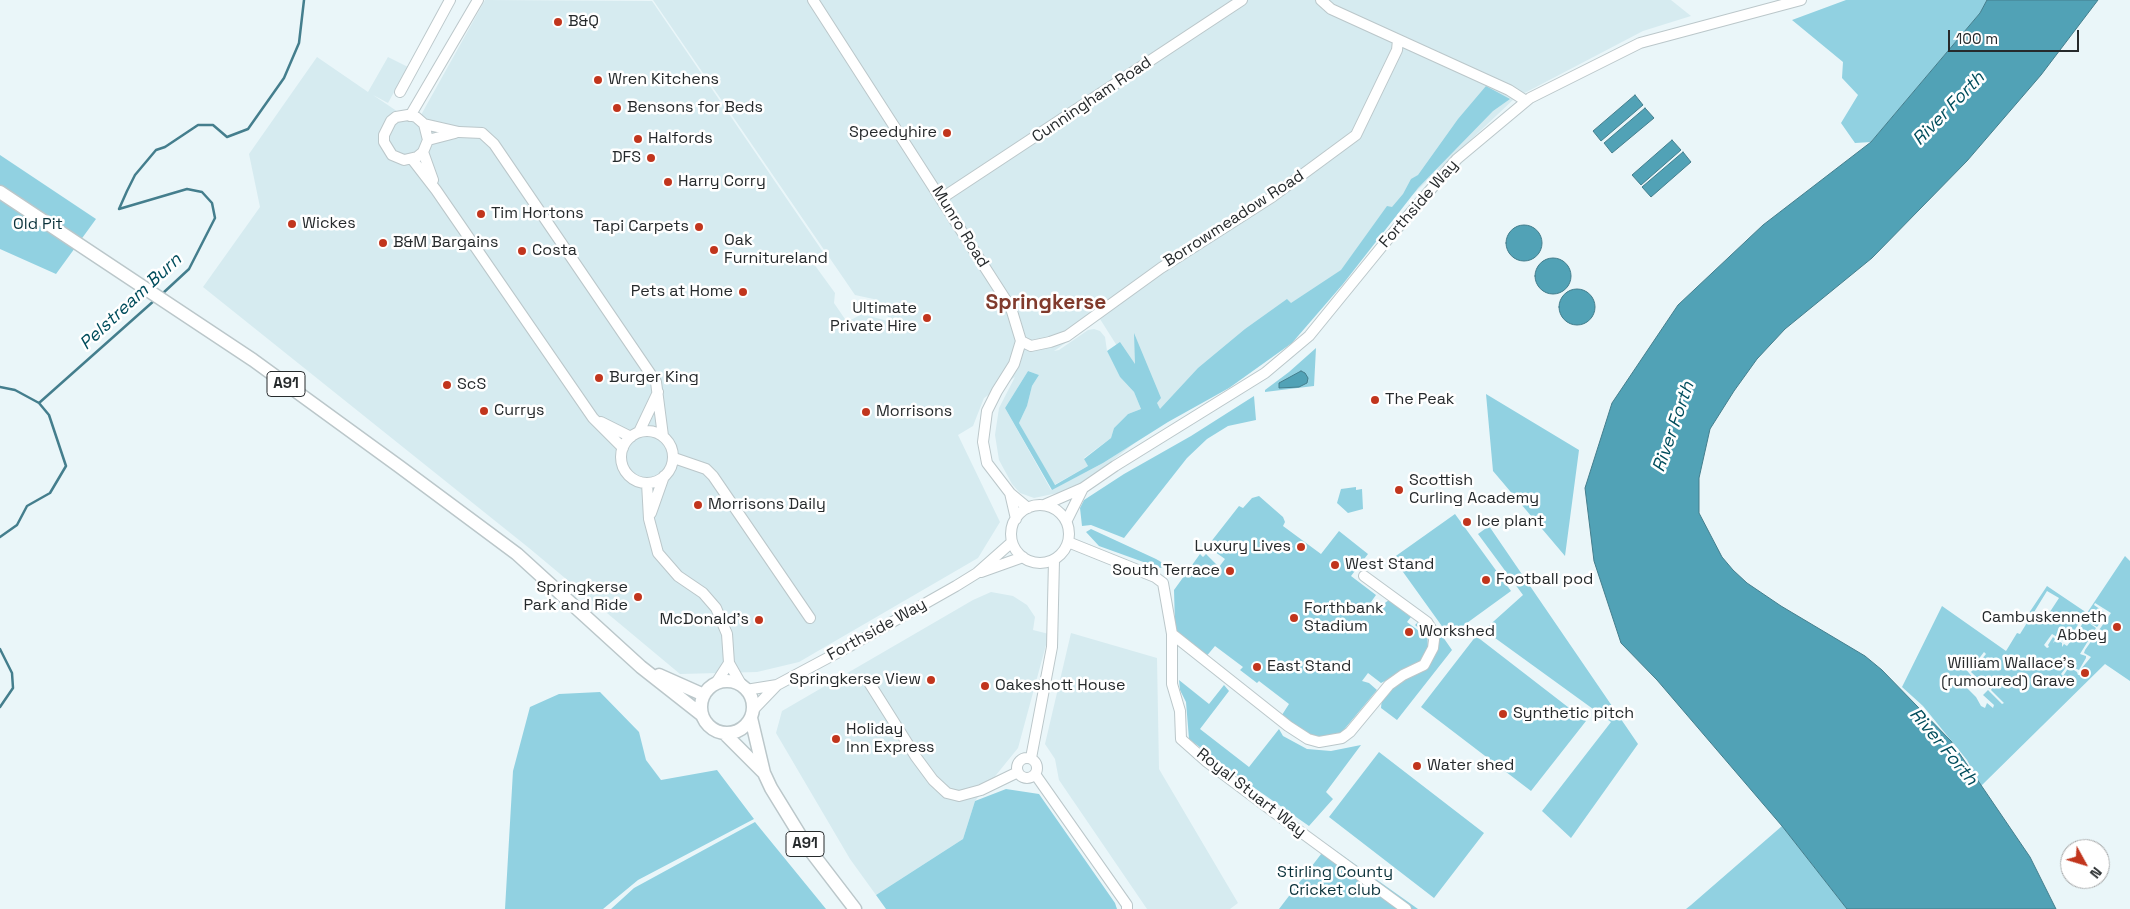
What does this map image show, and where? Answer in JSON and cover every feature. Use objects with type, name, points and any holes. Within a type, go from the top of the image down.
[{"type":"main road","name":"A91","points":[[0,192],[253,360],[517,554],[641,667],[702,715],[708,726],[724,733],[764,773],[806,845],[856,909]]},
{"type":"main road","name":"A91","points":[[641,667],[704,695]]},
{"type":"main road","points":[[702,715],[701,704],[704,695],[716,683],[729,681],[744,688]]},
{"type":"main road","name":"A91","points":[[744,688],[752,699],[752,714],[764,773]]},
{"type":"main road","points":[[724,733],[740,730],[752,714]]},
{"type":"street","points":[[400,92],[450,0]]},
{"type":"street","points":[[410,116],[478,0]]},
{"type":"street","name":"Munro Road","points":[[813,0],[1011,308],[1020,341]]},
{"type":"street","name":"Cunningham Road","points":[[942,198],[1242,0]]},
{"type":"street","points":[[1321,0],[1332,9],[1509,90],[1526,101]]},
{"type":"street","name":"Forthside Way","points":[[1044,505],[1083,488],[1115,466],[1249,385],[1309,336],[1388,238],[1457,159],[1526,101],[1640,43],[1801,0]]},
{"type":"street","name":"Borrowmeadow Road","points":[[1020,341],[1031,346],[1067,336],[1161,268],[1272,197],[1356,135],[1397,50],[1398,40]]},
{"type":"street","points":[[424,124],[428,140],[423,152],[412,159],[404,160],[392,155],[384,142],[386,127],[391,121],[404,115],[416,117],[424,124],[459,132],[482,133],[494,144],[656,382],[663,436]]},
{"type":"street","points":[[428,140],[459,132]]},
{"type":"street","points":[[423,152],[436,190]]},
{"type":"street","points":[[412,159],[436,190],[593,418],[622,448],[622,465],[628,474],[635,480],[647,483],[657,481],[664,476]]},
{"type":"street","points":[[1020,341],[1014,364],[987,411],[982,442],[987,463],[1010,493],[1028,508]]},
{"type":"street","points":[[622,448],[635,435],[658,391]]},
{"type":"street","points":[[593,418],[635,435],[655,432],[663,436],[669,443],[674,458],[664,476],[648,519]]},
{"type":"street","points":[[674,458],[706,469],[712,476],[810,618]]},
{"type":"street","points":[[647,483],[648,519],[658,554],[678,576],[703,593],[716,608],[727,634],[729,663],[744,688]]},
{"type":"street","name":"Forthside Way","points":[[1067,520],[1083,488]]},
{"type":"street","points":[[1010,493],[1016,519]]},
{"type":"street","points":[[1044,505],[1054,508],[1067,520],[1068,542],[1062,554],[1054,560],[1039,563],[1023,558],[1016,551],[1011,533],[1016,519],[1028,508],[1044,505]]},
{"type":"street","name":"Forthside Way","points":[[744,688],[776,685],[850,646],[977,573],[1012,542]]},
{"type":"street","name":"Royal Stuart Way","points":[[1068,542],[1164,582],[1172,634],[1172,684],[1180,711],[1181,739],[1279,816],[1406,909]]},
{"type":"street","name":"Forthside Way","points":[[977,573],[1023,558]]},
{"type":"street","points":[[1031,758],[1052,648],[1054,560]]},
{"type":"street","points":[[1172,634],[1255,701],[1308,739],[1319,742],[1342,738],[1350,732],[1389,685],[1403,675],[1424,665],[1429,658],[1434,640],[1432,630],[1427,622],[1364,576]]},
{"type":"street","points":[[716,683],[729,663]]},
{"type":"street","points":[[870,684],[916,757],[947,793],[959,796],[981,790],[1018,772]]},
{"type":"street","name":"Forthside Way","points":[[752,714],[776,685]]},
{"type":"street","points":[[1018,772],[1019,761],[1031,758]]},
{"type":"street","points":[[1031,758],[1036,764],[1035,774],[1117,890],[1128,909]]},
{"type":"street","points":[[1018,772],[1026,778],[1035,774]]},
{"type":"shaded area","points":[[485,0],[652,1],[823,252],[811,260],[835,293],[834,303],[847,322],[862,314],[891,322],[878,300],[855,295],[653,0],[1671,0],[1691,16],[1643,31],[1515,98],[1406,201],[1297,335],[1162,417],[1100,319],[1054,351],[1059,350],[1088,330],[1100,331],[1105,337],[1107,351],[1120,377],[1134,392],[1141,409],[1128,414],[1114,428],[1111,438],[1084,458],[1088,466],[1054,485],[1019,423],[1027,406],[1032,386],[1039,375],[1028,371],[1005,408],[1051,490],[1103,463],[1137,441],[1082,485],[1067,491],[1034,498],[1020,493],[1012,484],[999,460],[995,435],[999,408],[1015,377],[984,398],[973,426],[958,435],[1000,522],[978,558],[799,662],[757,672],[680,674],[529,548],[203,287],[260,207],[249,154],[317,57],[368,92],[388,57],[408,67],[388,103],[373,95],[416,124]]},
{"type":"shaded area","points":[[991,592],[1013,596],[1027,605],[1035,617],[1033,630],[1049,634],[1018,748],[975,801],[963,839],[876,895],[850,859],[776,733],[782,711],[973,600]]},
{"type":"shaded area","points":[[1071,633],[1157,658],[1159,769],[1238,903],[1230,909],[1147,909],[1059,780],[1055,759],[1045,744]]},
{"type":"green space","points":[[1846,0],[1987,0],[1980,13],[1871,142],[1855,143],[1841,123],[1858,95],[1842,78],[1843,62],[1792,20]]},
{"type":"green space","points":[[1486,86],[1510,99],[1493,111],[1418,188],[1343,284],[1292,343],[1229,388],[1168,422],[1103,463],[1052,490],[1005,408],[1028,371],[1039,375],[1032,386],[1027,406],[1019,423],[1055,485],[1088,466],[1084,459],[1111,438],[1114,428],[1128,414],[1141,409],[1134,392],[1120,377],[1107,351],[1120,342],[1135,364],[1134,333],[1161,398],[1157,403],[1160,409],[1198,368],[1245,329],[1287,299],[1291,303],[1341,270],[1387,206],[1392,207],[1403,194],[1411,179],[1418,175],[1458,119]]},
{"type":"green space","name":"Old Pit","points":[[0,155],[96,219],[56,274],[0,249]]},
{"type":"green space","points":[[1316,348],[1314,386],[1265,392],[1265,390]]},
{"type":"green space","points":[[1486,394],[1579,450],[1565,556],[1493,471]]},
{"type":"green space","points":[[1254,396],[1256,420],[1228,426],[1207,439],[1187,458],[1124,538],[1091,525],[1082,526],[1080,508],[1084,500]]},
{"type":"green space","points":[[1356,487],[1356,490],[1362,489],[1363,509],[1348,513],[1337,503],[1341,489]]},
{"type":"green space","name":"Forthbank Stadium","points":[[1259,496],[1283,517],[1285,522],[1283,526],[1321,554],[1339,531],[1368,554],[1351,576],[1376,595],[1371,602],[1378,608],[1389,600],[1411,617],[1407,622],[1419,631],[1421,630],[1415,625],[1418,622],[1427,631],[1428,647],[1421,662],[1381,683],[1368,673],[1362,681],[1369,683],[1377,690],[1342,732],[1331,736],[1320,738],[1308,737],[1280,718],[1289,704],[1259,681],[1257,683],[1240,670],[1243,667],[1215,646],[1205,658],[1177,633],[1174,590],[1200,554],[1203,557],[1206,554],[1219,567],[1225,559],[1211,549],[1213,546],[1210,543],[1239,506],[1243,508],[1252,498]]},
{"type":"green space","points":[[1455,514],[1511,591],[1449,636],[1393,558]]},
{"type":"green space","points":[[1489,526],[1638,744],[1571,838],[1542,811],[1611,722],[1484,630],[1523,595],[1478,534]]},
{"type":"green space","points":[[1091,529],[1168,566],[1160,568],[1099,546],[1086,532]]},
{"type":"green space","points":[[2125,556],[2130,561],[2130,681],[2105,664],[1981,786],[1967,760],[1923,706],[1902,687],[1942,606],[2006,651],[2017,633],[2020,634],[2030,618],[2027,616],[2047,586],[2087,613]],"holes":[[[2047,591],[2059,598],[2042,624],[2031,617]],[[2095,603],[2111,613],[2085,650],[2084,653],[2091,657],[2081,669],[2081,675],[2078,675],[2077,672],[2069,667],[2063,676],[2061,674],[2068,665],[2079,670],[2086,658],[2086,656],[2080,654],[2096,628],[2085,620],[2075,635],[2079,637],[2078,639],[2074,637],[2067,646],[2064,644],[2062,647],[2062,643],[2056,640],[2053,643],[2055,639],[2053,637],[2048,645],[2049,647],[2047,648],[2044,645],[2052,634],[2066,642],[2068,641],[2082,618],[2097,627],[2107,614],[2094,605]],[[1984,652],[1986,654],[1971,672],[1986,686],[1988,685],[1989,689],[1992,688],[1991,690],[2004,703],[2002,704],[1988,690],[1983,695],[1994,705],[1993,708],[1987,703],[1985,708],[1981,706],[1976,697],[1965,686],[1974,679],[1964,667],[1966,665],[1971,669]]]},
{"type":"green space","points":[[1429,617],[1452,650],[1397,720],[1381,708],[1382,697],[1434,648]]},
{"type":"green space","name":"Synthetic pitch","points":[[1476,636],[1586,721],[1531,791],[1421,707]]},
{"type":"green space","points":[[1179,680],[1209,704],[1224,685],[1229,691],[1200,729],[1249,767],[1279,729],[1283,736],[1307,749],[1331,751],[1361,745],[1326,792],[1333,799],[1309,826],[1189,739],[1186,702],[1180,690]]},
{"type":"green space","points":[[600,692],[639,732],[646,760],[661,780],[717,770],[754,819],[638,880],[603,909],[505,909],[513,771],[530,707],[559,694]]},
{"type":"green space","points":[[1379,752],[1484,833],[1434,898],[1329,817]]},
{"type":"green space","points":[[1006,789],[1039,794],[1115,903],[1117,909],[886,909],[876,895],[963,839],[975,801]]},
{"type":"green space","points":[[755,822],[826,909],[611,909],[634,888]]},
{"type":"green space","points":[[1782,826],[1847,909],[1686,909],[1691,905]]},
{"type":"green space","name":"Stirling County Cricket club","points":[[1328,845],[1418,909],[1279,909]]},
{"type":"water","name":"River Forth","points":[[1987,0],[2098,0],[2041,75],[1967,161],[1872,258],[1785,329],[1757,359],[1710,429],[1699,478],[1699,513],[1722,557],[1747,583],[1781,606],[1865,656],[1882,670],[1951,741],[2030,857],[2056,909],[1847,909],[1782,826],[1657,680],[1621,643],[1594,561],[1585,488],[1612,403],[1678,305],[1763,225],[1871,142],[1980,13]]},
{"type":"water","points":[[1635,95],[1643,105],[1601,141],[1593,131]]},
{"type":"water","points":[[1645,108],[1654,118],[1612,153],[1604,143]]},
{"type":"water","points":[[1672,140],[1681,150],[1641,185],[1632,175]]},
{"type":"water","points":[[1683,152],[1691,162],[1651,197],[1642,187]]},
{"type":"water","points":[[1524,225],[1531,226],[1537,230],[1541,236],[1541,250],[1537,256],[1531,260],[1524,261],[1517,260],[1511,256],[1507,250],[1506,243],[1507,236],[1511,230],[1517,226]]},
{"type":"water","points":[[1553,258],[1560,259],[1566,263],[1570,269],[1570,283],[1566,289],[1560,293],[1553,294],[1546,293],[1540,289],[1536,283],[1535,276],[1536,269],[1540,263],[1546,259]]},
{"type":"water","points":[[1577,289],[1584,290],[1590,294],[1594,300],[1594,314],[1590,320],[1584,324],[1577,325],[1570,324],[1564,320],[1560,314],[1559,307],[1560,300],[1564,294],[1570,290]]},
{"type":"water","points":[[1301,371],[1308,378],[1307,383],[1299,387],[1279,388],[1279,383]]},
{"type":"waterway","name":"Pelstream Burn","points":[[162,294],[189,269],[215,218],[212,203],[202,192],[187,189],[119,209],[127,191],[135,175],[156,150],[165,147],[198,125],[213,125],[227,137],[248,129],[284,78],[299,43],[304,0]]},
{"type":"waterway","name":"Pelstream Burn","points":[[39,403],[156,299]]},
{"type":"waterway","points":[[0,387],[15,390],[39,403],[49,415],[66,466],[50,493],[27,506],[17,525],[0,537]]},
{"type":"waterway","points":[[0,649],[12,673],[13,688],[0,707]]},
{"type":"place","name":"B&Q","points":[[558,22]]},
{"type":"place","name":"Wren Kitchens","points":[[598,80]]},
{"type":"place","name":"Bensons for Beds","points":[[617,108]]},
{"type":"place","name":"Speedyhire","points":[[947,133]]},
{"type":"place","name":"Halfords","points":[[638,139]]},
{"type":"place","name":"DFS","points":[[651,158]]},
{"type":"place","name":"Harry Corry","points":[[668,182]]},
{"type":"place","name":"Tim Hortons","points":[[481,214]]},
{"type":"place","name":"Wickes","points":[[292,224]]},
{"type":"place","name":"Tapi Carpets","points":[[699,227]]},
{"type":"place","name":"B&M Bargains","points":[[383,243]]},
{"type":"place","name":"Oak Furnitureland","points":[[714,250]]},
{"type":"place","name":"Costa","points":[[522,251]]},
{"type":"place","name":"Pets at Home","points":[[743,292]]},
{"type":"place","name":"Ultimate Private Hire","points":[[927,318]]},
{"type":"place","name":"Burger King","points":[[599,378]]},
{"type":"place","name":"ScS","points":[[447,385]]},
{"type":"place","name":"The Peak","points":[[1375,400]]},
{"type":"place","name":"Currys","points":[[484,411]]},
{"type":"place","name":"Morrisons","points":[[866,412]]},
{"type":"place","name":"Scottish Curling Academy","points":[[1399,490]]},
{"type":"place","name":"Morrisons Daily","points":[[698,505]]},
{"type":"place","name":"Ice plant","points":[[1467,522]]},
{"type":"place","name":"Luxury Lives","points":[[1301,547]]},
{"type":"place","name":"West Stand","points":[[1335,565]]},
{"type":"place","name":"South Terrace","points":[[1230,571]]},
{"type":"place","name":"Football pod","points":[[1486,580]]},
{"type":"place","name":"Springkerse Park and Ride","points":[[638,597]]},
{"type":"place","name":"Forthbank Stadium","points":[[1294,618]]},
{"type":"place","name":"McDonald's","points":[[759,620]]},
{"type":"place","name":"Cambuskenneth Abbey","points":[[2117,627]]},
{"type":"place","name":"Workshed","points":[[1409,632]]},
{"type":"place","name":"East Stand","points":[[1257,667]]},
{"type":"place","name":"William Wallace's (rumoured) Grave","points":[[2085,673]]},
{"type":"place","name":"Springkerse View","points":[[931,680]]},
{"type":"place","name":"Oakeshott House","points":[[985,686]]},
{"type":"place","name":"Synthetic pitch","points":[[1503,714]]},
{"type":"place","name":"Holiday Inn Express","points":[[836,739]]},
{"type":"place","name":"Water shed","points":[[1417,766]]},
{"type":"district","name":"Springkerse","points":[[1046,303]]}]
